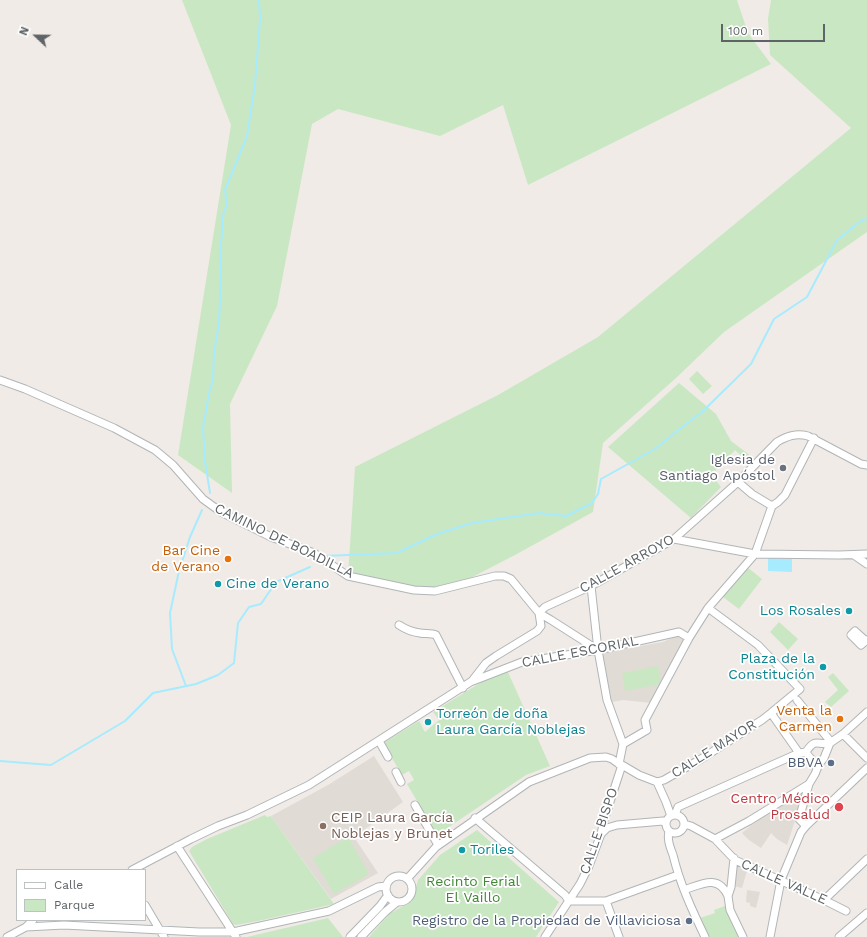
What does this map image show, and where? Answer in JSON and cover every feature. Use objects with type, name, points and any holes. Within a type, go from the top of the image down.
[{"type":"street","name":"CAMINO DE BOADILLA","points":[[0,380],[25,389],[114,428],[155,450],[173,465],[203,499],[221,512],[271,536],[314,553],[348,576],[414,590],[436,591],[495,576],[504,576],[511,579],[539,613]]},
{"type":"street","name":"CALLE ARROYO","points":[[539,613],[545,607],[591,586],[674,539],[738,482],[776,442],[784,437],[802,434],[814,438],[861,464],[867,465]]},
{"type":"street","points":[[591,586],[598,650],[607,700],[623,744],[648,730],[645,720],[689,638],[708,608],[755,554],[772,506],[785,496],[814,438]]},
{"type":"street","points":[[738,482],[752,494],[772,506]]},
{"type":"street","points":[[674,539],[755,554],[867,554]]},
{"type":"street","points":[[854,555],[867,564]]},
{"type":"street","name":"CALLE MAYOR","points":[[407,879],[436,846],[529,782],[590,758],[612,759],[638,775],[657,782],[664,780],[771,714],[800,689],[758,645],[708,608]]},
{"type":"street","points":[[539,613],[598,650]]},
{"type":"street","points":[[539,613],[541,626]]},
{"type":"street","points":[[134,869],[218,826],[254,812],[309,784],[463,688],[472,681],[486,663],[537,631],[541,626],[555,622]]},
{"type":"street","points":[[399,625],[419,634],[436,635],[463,688]]},
{"type":"street","name":"CALLE ESCORIAL","points":[[472,681],[522,662],[598,650],[679,632],[689,638]]},
{"type":"street","points":[[797,700],[830,743]]},
{"type":"street","points":[[673,816],[678,806],[803,752],[816,742],[825,744],[830,743],[843,734],[867,712]]},
{"type":"street","points":[[771,714],[803,752],[819,765]]},
{"type":"street","points":[[843,734],[867,758]]},
{"type":"street","points":[[379,741],[388,758]]},
{"type":"street","points":[[806,826],[799,819],[809,784],[824,758],[830,743]]},
{"type":"street","name":"CALLE BISPO","points":[[545,937],[580,884],[589,866],[601,834],[620,764],[623,744]]},
{"type":"street","points":[[770,937],[781,880],[801,832],[867,768]]},
{"type":"street","points":[[396,772],[401,782]]},
{"type":"street","points":[[657,782],[673,816]]},
{"type":"street","points":[[715,839],[809,784]]},
{"type":"street","points":[[415,805],[438,845]]},
{"type":"street","points":[[673,816],[679,816],[684,824],[682,829],[674,833],[666,828],[668,818],[673,816]]},
{"type":"street","points":[[476,818],[569,900],[606,901],[678,874]]},
{"type":"street","points":[[601,834],[607,828],[617,825],[663,821],[666,824]]},
{"type":"street","name":"CALLE VALLE","points":[[684,824],[691,826],[715,839],[735,860],[846,911]]},
{"type":"street","points":[[669,831],[668,838],[678,874],[705,937]]},
{"type":"street","points":[[178,846],[234,935]]},
{"type":"street","points":[[728,896],[731,887],[734,858]]},
{"type":"street","points":[[824,900],[867,859]]},
{"type":"street","points":[[397,876],[407,879],[412,888],[410,897],[402,902],[393,901],[386,893],[386,886],[388,882],[397,876]]},
{"type":"street","points":[[684,890],[708,882],[718,884],[724,889],[728,896],[730,910],[743,937]]},
{"type":"street","points":[[26,927],[64,925],[234,935],[329,911],[378,886],[386,886]]},
{"type":"street","points":[[350,937],[388,896]]},
{"type":"street","points":[[606,901],[619,937]]},
{"type":"street","points":[[361,937],[397,902]]},
{"type":"street","points":[[146,907],[164,937]]},
{"type":"street","points":[[554,937],[553,933],[563,910]]},
{"type":"street","points":[[839,937],[849,934],[860,919],[867,913]]},
{"type":"street","points":[[8,937],[26,927],[32,921]]},
{"type":"shaded area","points":[[678,635],[685,640],[652,703],[623,700],[612,702],[602,653],[663,642]]},
{"type":"shaded area","name":"CEIP Laura García Noblejas y Brunet","points":[[374,756],[403,802],[354,837],[378,873],[331,899],[271,816],[328,785]]},
{"type":"shaded area","points":[[799,793],[803,796],[787,845],[771,833],[761,848],[742,833],[758,820]]},
{"type":"shaded area","points":[[736,865],[747,871],[742,888],[734,886]]},
{"type":"shaded area","points":[[747,890],[760,892],[756,908],[750,906],[750,903],[746,902]]},
{"type":"green space","points":[[182,0],[737,0],[748,33],[771,64],[528,185],[503,105],[440,136],[338,109],[312,124],[277,306],[230,404],[232,493],[178,455],[231,125]]},
{"type":"green space","points":[[771,0],[867,0],[867,232],[724,332],[676,378],[603,443],[593,512],[455,586],[435,591],[348,576],[355,467],[498,395],[598,337],[851,128],[770,55],[768,19]]},
{"type":"green space","points":[[697,371],[712,386],[703,394],[689,379]]},
{"type":"green space","points":[[679,383],[716,414],[731,441],[751,456],[747,461],[735,450],[715,471],[714,470],[710,473],[721,487],[691,518],[608,447]]},
{"type":"green space","points":[[747,567],[762,579],[739,609],[723,597]]},
{"type":"green space","points":[[779,622],[798,639],[788,650],[770,632]]},
{"type":"green space","points":[[658,666],[661,684],[625,691],[622,673]]},
{"type":"green space","points":[[507,670],[550,766],[526,775],[437,835],[407,784],[414,780],[409,771],[402,775],[383,743],[419,721],[425,732],[439,720],[433,712],[480,683]]},
{"type":"green space","points":[[833,673],[849,691],[831,707],[825,702],[838,690],[828,677]]},
{"type":"green space","points":[[265,815],[267,817],[271,816],[334,904],[236,925],[233,924],[189,851],[192,847],[207,839]]},
{"type":"green space","name":"Recinto Ferial El Vaillo","points":[[477,830],[559,902],[536,937],[369,937],[389,914],[412,901],[418,880],[440,855]]},
{"type":"green space","points":[[348,837],[369,874],[334,894],[313,858]]},
{"type":"green space","points":[[725,906],[740,937],[709,937],[700,918],[715,913],[714,910]]},
{"type":"green space","points":[[328,918],[343,937],[247,937]]},
{"type":"water","points":[[768,558],[792,559],[792,572],[768,571]]},
{"type":"waterway","points":[[210,493],[205,461],[203,428],[209,393],[213,380],[214,351],[219,324],[222,218],[227,204],[225,190],[247,136],[255,84],[260,20],[259,0]]},
{"type":"waterway","points":[[323,556],[397,553],[437,534],[472,523],[539,513],[566,516],[592,503],[598,494],[601,479],[655,449],[702,412],[751,364],[774,319],[807,297],[837,240],[862,220],[867,219]]},
{"type":"waterway","points":[[186,686],[172,649],[170,613],[179,571],[190,537],[202,510]]},
{"type":"waterway","points":[[0,761],[51,765],[125,721],[153,693],[196,684],[218,675],[234,663],[238,623],[249,607],[261,604],[276,582],[310,567]]},
{"type":"place","name":"Iglesia de Santiago Apóstol","points":[[783,468]]},
{"type":"place","name":"Bar Cine de Verano","points":[[228,559]]},
{"type":"place","name":"Cine de Verano","points":[[218,584]]},
{"type":"place","name":"Los Rosales","points":[[849,611]]},
{"type":"place","name":"Plaza de la Constitución","points":[[823,667]]},
{"type":"place","name":"Venta la Carmen","points":[[840,719]]},
{"type":"place","name":"Torreón de doña Laura García Noblejas","points":[[428,722]]},
{"type":"place","name":"BBVA","points":[[831,763]]},
{"type":"place","name":"Centro Médico Prosalud","points":[[839,807]]},
{"type":"place","name":"CEIP Laura García Noblejas y Brunet","points":[[323,826]]},
{"type":"place","name":"Toriles","points":[[462,850]]},
{"type":"place","name":"Registro de la Propiedad de Villaviciosa","points":[[689,921]]}]
